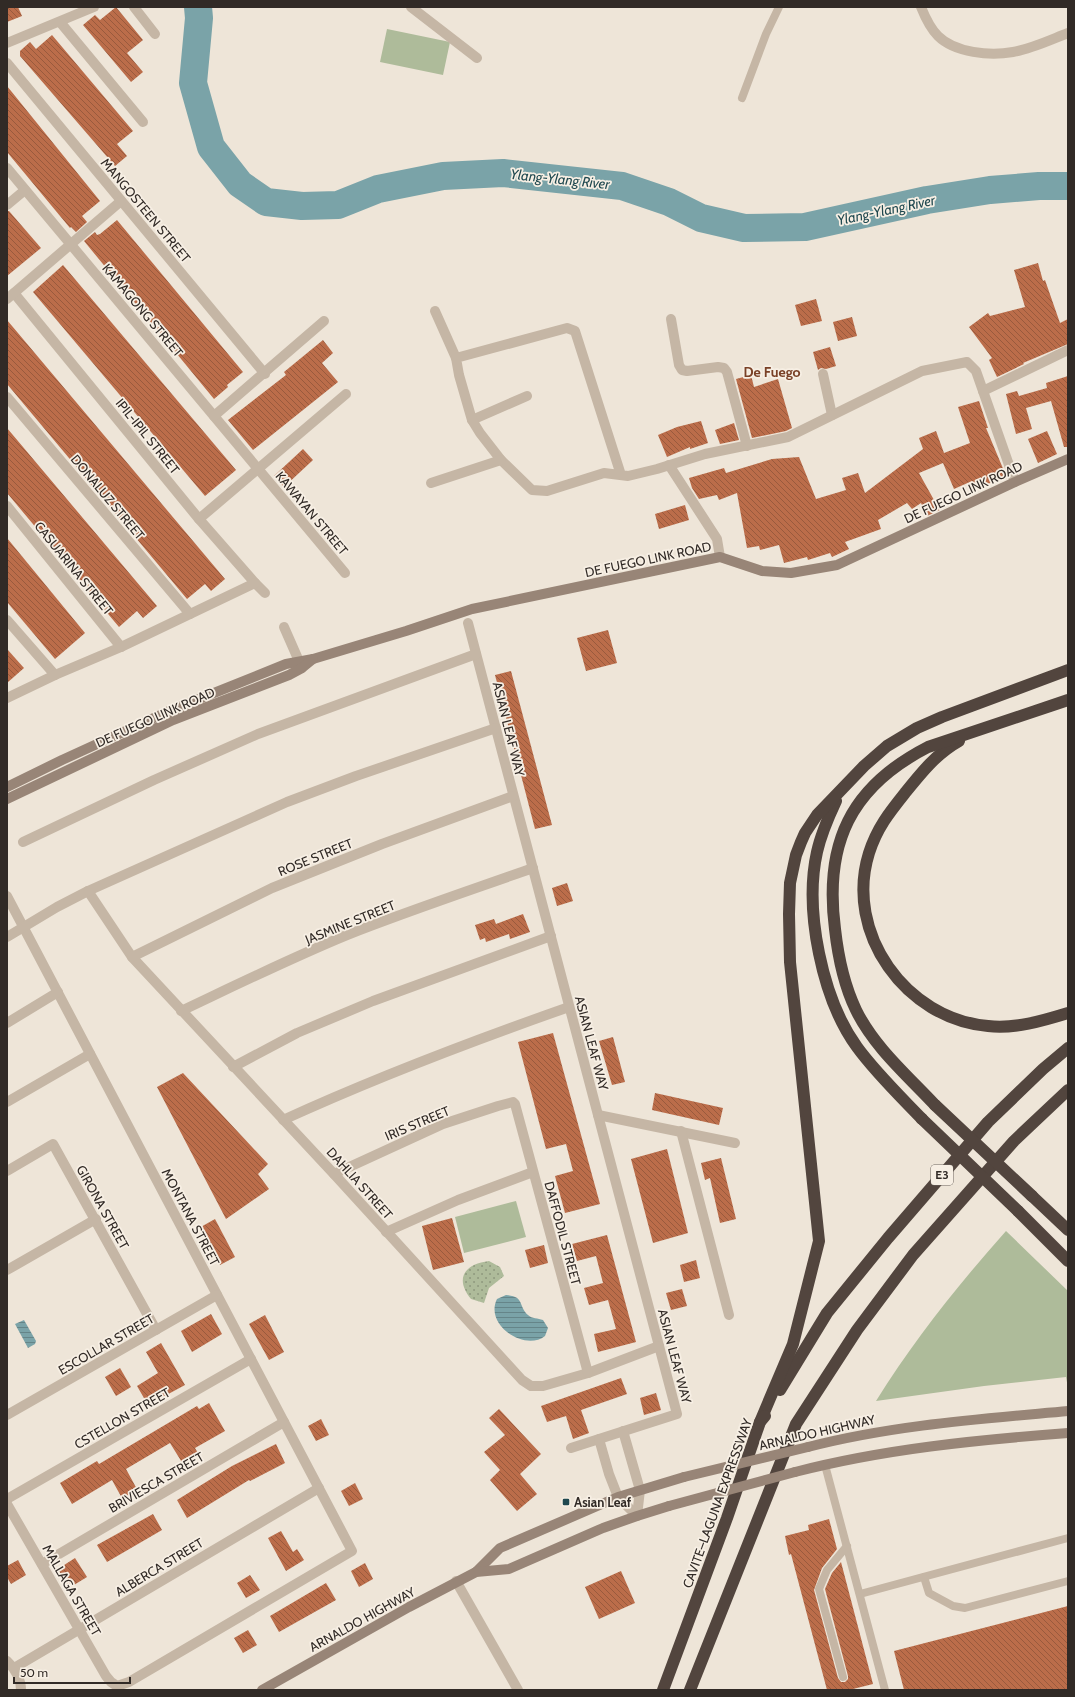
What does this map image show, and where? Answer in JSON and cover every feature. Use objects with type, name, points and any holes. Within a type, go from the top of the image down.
[{"type":"highway","points":[[760,1422],[793,1344],[819,1241],[792,991],[789,938],[790,883],[796,855],[805,833],[817,815],[851,778],[882,751],[917,728],[942,717],[1068,670]]},
{"type":"highway","points":[[1068,700],[928,747],[908,758],[874,786],[860,802],[848,820],[838,845],[833,869],[832,894],[836,942],[848,990],[856,1010],[879,1045],[935,1105],[1068,1230]]},
{"type":"highway","points":[[977,730],[950,746],[925,768],[890,811],[881,825],[869,854],[864,880],[865,906],[871,933],[881,956],[908,991],[927,1006],[950,1017],[976,1025],[1000,1027],[1037,1022],[1068,1013]]},
{"type":"highway","points":[[851,778],[829,815],[821,834],[816,853],[813,904],[820,956],[833,1001],[843,1025],[856,1046],[881,1076],[922,1120],[1018,1211],[1068,1261]]},
{"type":"highway","name":"CAVITE–LAGUNA EXPRESSWAY","points":[[662,1690],[727,1518],[760,1422],[827,1313],[888,1238],[988,1122],[1043,1069],[1068,1048]]},
{"type":"highway","name":"E3","points":[[690,1690],[796,1424],[857,1330],[913,1255],[1014,1141],[1066,1093]]},
{"type":"main road","name":"DE FUEGO LINK ROAD","points":[[7,800],[173,720],[313,659],[472,609],[720,557],[762,571],[791,573],[837,565],[1015,482],[1068,459]]},
{"type":"main road","name":"DE FUEGO LINK ROAD","points":[[7,787],[169,711],[286,664],[300,665]]},
{"type":"main road","name":"ARNALDO HIGHWAY","points":[[476,1572],[500,1548],[618,1497],[684,1477],[839,1439],[885,1430],[967,1420],[1068,1411]]},
{"type":"main road","name":"ARNALDO HIGHWAY","points":[[262,1690],[456,1581],[476,1572],[509,1569],[637,1516],[825,1464],[916,1448],[1068,1433]]},
{"type":"street","points":[[7,43],[94,7]]},
{"type":"street","points":[[134,7],[155,34]]},
{"type":"street","points":[[411,7],[477,58]]},
{"type":"street","points":[[921,7],[926,20],[939,37],[962,50],[990,54],[1014,52],[1068,33]]},
{"type":"street","points":[[60,22],[143,122]]},
{"type":"street","name":"MANGOSTEEN STREET","points":[[7,63],[265,374]]},
{"type":"street","name":"KAMAGONG STREET","points":[[7,168],[258,469]]},
{"type":"street","points":[[7,205],[25,190]]},
{"type":"street","points":[[10,296],[121,201]]},
{"type":"street","name":"IPIL-IPIL STREET","points":[[10,296],[255,583],[266,593]]},
{"type":"street","points":[[435,311],[456,358],[459,375],[472,420],[501,460],[532,490],[547,491],[604,473],[628,476],[705,454],[788,437],[922,372],[967,362],[976,371],[1015,482]]},
{"type":"street","points":[[671,320],[679,365],[682,370],[687,371],[718,366],[724,368],[727,372],[747,446]]},
{"type":"street","points":[[214,416],[265,374],[324,321]]},
{"type":"street","points":[[456,358],[567,328],[576,331],[621,475]]},
{"type":"street","points":[[983,391],[1068,350]]},
{"type":"street","points":[[823,374],[832,415]]},
{"type":"street","points":[[200,519],[346,394]]},
{"type":"street","points":[[472,420],[527,396]]},
{"type":"street","name":"DONALUZ STREET","points":[[7,397],[190,614]]},
{"type":"street","points":[[431,482],[501,460]]},
{"type":"street","points":[[669,465],[717,539],[720,557]]},
{"type":"street","name":"KAWAYAN STREET","points":[[258,469],[345,572]]},
{"type":"street","name":"CASUARINA STREET","points":[[7,506],[121,647]]},
{"type":"street","points":[[7,698],[55,675],[121,647],[255,583]]},
{"type":"street","points":[[7,620],[55,675]]},
{"type":"street","name":"ASIAN LEAF WAY","points":[[468,623],[677,1414],[571,1448]]},
{"type":"street","points":[[284,627],[300,665]]},
{"type":"street","points":[[23,842],[154,780],[258,734],[476,654]]},
{"type":"street","points":[[7,937],[57,907],[88,892],[287,802],[356,776],[496,728]]},
{"type":"street","name":"ROSE STREET","points":[[132,957],[272,888],[382,844],[513,796]]},
{"type":"street","name":"JASMINE STREET","points":[[181,1011],[265,971],[346,936],[408,912],[533,868]]},
{"type":"street","name":"DAHLIA STREET","points":[[88,892],[132,957],[334,1174],[522,1380],[531,1386],[543,1386],[588,1372],[658,1346]]},
{"type":"street","name":"MONTANA STREET","points":[[7,896],[352,1551],[129,1682],[117,1686]]},
{"type":"street","points":[[233,1066],[297,1033],[374,1001],[551,936]]},
{"type":"street","points":[[7,1022],[58,992]]},
{"type":"street","points":[[283,1120],[401,1069],[464,1044],[569,1007]]},
{"type":"street","points":[[7,1102],[90,1054]]},
{"type":"street","name":"DAFFODIL STREET","points":[[513,1102],[517,1106],[533,1172],[588,1372]]},
{"type":"street","name":"IRIS STREET","points":[[334,1174],[443,1124],[513,1102]]},
{"type":"street","points":[[598,1115],[735,1143]]},
{"type":"street","points":[[681,1131],[728,1315]]},
{"type":"street","name":"GIRONA STREET","points":[[7,1171],[53,1144],[96,1219],[156,1330]]},
{"type":"street","points":[[386,1232],[458,1200],[533,1172]]},
{"type":"street","points":[[7,1270],[96,1219]]},
{"type":"street","name":"ESCOLLAR STREET","points":[[7,1415],[217,1295]]},
{"type":"street","name":"CSTELLON STREET","points":[[7,1499],[251,1359]]},
{"type":"street","name":"BRIVIESCA STREET","points":[[42,1564],[284,1422]]},
{"type":"street","points":[[623,1431],[640,1490],[637,1516]]},
{"type":"street","points":[[599,1439],[609,1474],[618,1497],[637,1516]]},
{"type":"street","name":"ALBERCA STREET","points":[[10,1665],[80,1629],[318,1488]]},
{"type":"street","name":"MALLAGA STREET","points":[[7,1504],[106,1676],[117,1686]]},
{"type":"street","points":[[456,1581],[518,1690]]},
{"type":"street","points":[[10,1665],[19,1677],[22,1689]]},
{"type":"lane","points":[[742,98],[766,34],[779,7]]},
{"type":"lane","points":[[825,1464],[886,1690]]},
{"type":"lane","points":[[860,1594],[1068,1538]]},
{"type":"lane","points":[[843,1677],[819,1589],[827,1570],[846,1546]]},
{"type":"lane","points":[[924,1577],[929,1593],[953,1606],[965,1608],[1068,1581]]},
{"type":"green space","points":[[387,29],[450,42],[443,75],[380,62]]},
{"type":"green space","points":[[516,1201],[526,1237],[464,1253],[455,1217]]},
{"type":"green space","points":[[1006,1231],[1068,1291],[1068,1388],[1066,1377],[984,1386],[876,1401],[937,1313]]},
{"type":"green space","points":[[489,1261],[500,1267],[504,1276],[489,1288],[484,1303],[471,1299],[463,1285],[463,1279],[468,1269],[474,1265]]},
{"type":"water","points":[[506,1295],[519,1299],[525,1312],[530,1316],[543,1320],[548,1328],[545,1336],[537,1340],[527,1341],[509,1333],[501,1326],[496,1318],[495,1309],[497,1299]]},
{"type":"water","points":[[24,1320],[36,1341],[35,1344],[28,1348],[15,1324]]},
{"type":"building","points":[[7,7],[18,7],[22,16],[7,22]]},
{"type":"building","points":[[116,7],[143,40],[127,53],[143,72],[131,82],[83,25],[95,15],[100,20]]},
{"type":"building","points":[[52,35],[133,131],[117,144],[127,156],[115,166],[20,56],[20,51],[30,42],[36,49]]},
{"type":"building","points":[[7,86],[100,201],[82,216],[87,222],[76,232],[71,227],[70,228],[7,152]]},
{"type":"building","points":[[7,211],[9,211],[41,248],[7,276]]},
{"type":"building","points":[[117,220],[243,372],[227,385],[228,387],[214,399],[84,241],[95,232],[97,235],[100,234]]},
{"type":"building","points":[[1038,263],[1043,281],[1045,280],[1060,323],[1068,319],[1068,344],[1023,363],[1024,364],[997,377],[989,360],[992,358],[969,327],[988,313],[990,316],[1025,307],[1014,270]]},
{"type":"building","points":[[63,265],[236,470],[205,496],[33,292]]},
{"type":"building","points":[[816,299],[822,321],[801,326],[795,305]]},
{"type":"building","points":[[852,317],[857,336],[838,341],[833,322]]},
{"type":"building","points":[[7,320],[225,579],[211,591],[205,584],[187,599],[7,384]]},
{"type":"building","points":[[323,340],[333,353],[322,363],[338,382],[253,450],[228,420],[286,375],[284,372]]},
{"type":"building","points":[[830,347],[836,366],[826,369],[821,368],[818,370],[813,352]]},
{"type":"building","points":[[751,375],[754,387],[778,379],[792,428],[786,431],[752,438],[736,379]]},
{"type":"building","points":[[1068,376],[1068,447],[1064,447],[1051,401],[1026,408],[1032,429],[1016,434],[1006,394],[1017,391],[1019,396],[1047,388],[1046,383]]},
{"type":"building","points":[[979,401],[988,428],[986,428],[1007,478],[974,488],[972,481],[954,489],[943,463],[919,473],[934,500],[942,497],[946,507],[927,516],[921,503],[912,509],[907,503],[878,520],[881,529],[845,542],[849,549],[832,557],[830,553],[808,560],[807,557],[784,563],[779,545],[760,550],[759,546],[747,548],[737,493],[719,500],[717,495],[699,499],[692,488],[689,478],[724,468],[726,473],[772,459],[799,457],[816,499],[846,490],[842,478],[858,473],[865,493],[923,449],[919,438],[936,431],[944,453],[970,443],[958,407]]},
{"type":"building","points":[[701,421],[708,443],[690,449],[690,447],[667,457],[658,435],[677,427]]},
{"type":"building","points":[[734,423],[739,440],[720,444],[715,430]]},
{"type":"building","points":[[7,428],[157,606],[143,618],[137,611],[119,627],[7,493]]},
{"type":"building","points":[[1047,431],[1057,454],[1038,463],[1028,439]]},
{"type":"building","points":[[303,449],[313,460],[284,487],[274,476]]},
{"type":"building","points":[[685,505],[689,520],[659,529],[655,514]]},
{"type":"building","points":[[7,538],[85,633],[55,659],[7,602]]},
{"type":"building","points":[[608,630],[617,663],[586,671],[577,638]]},
{"type":"building","points":[[7,649],[24,668],[7,683]]},
{"type":"building","points":[[511,671],[552,825],[535,829],[495,675]]},
{"type":"building","points":[[567,883],[573,901],[557,906],[552,888]]},
{"type":"building","points":[[523,914],[530,932],[510,939],[509,934],[486,942],[485,938],[480,940],[475,925],[494,919],[496,924]]},
{"type":"building","points":[[553,1033],[600,1204],[565,1213],[555,1176],[573,1171],[566,1144],[546,1149],[518,1042]]},
{"type":"building","points":[[613,1037],[625,1082],[612,1085],[599,1041]]},
{"type":"building","points":[[183,1073],[268,1164],[258,1174],[269,1189],[226,1219],[157,1087]]},
{"type":"building","points":[[655,1093],[723,1108],[719,1125],[652,1110]]},
{"type":"building","points":[[667,1149],[688,1233],[653,1243],[631,1159]]},
{"type":"building","points":[[721,1158],[736,1219],[720,1223],[710,1178],[705,1180],[701,1163]]},
{"type":"building","points":[[452,1218],[464,1262],[433,1270],[422,1226]]},
{"type":"building","points":[[215,1219],[235,1257],[220,1265],[199,1228]]},
{"type":"building","points":[[607,1235],[636,1342],[598,1352],[594,1334],[616,1329],[608,1300],[589,1305],[584,1288],[603,1283],[596,1256],[577,1261],[572,1244]]},
{"type":"building","points":[[544,1245],[548,1263],[530,1268],[525,1250]]},
{"type":"building","points":[[696,1260],[700,1278],[684,1282],[680,1265]]},
{"type":"building","points":[[682,1289],[687,1306],[671,1310],[666,1293]]},
{"type":"building","points":[[211,1314],[222,1334],[192,1352],[181,1331]]},
{"type":"building","points":[[265,1315],[284,1352],[269,1360],[249,1324]]},
{"type":"building","points":[[161,1343],[185,1385],[148,1405],[137,1386],[158,1373],[146,1352]]},
{"type":"building","points":[[120,1368],[131,1387],[116,1396],[105,1377]]},
{"type":"building","points":[[621,1378],[627,1394],[581,1410],[589,1433],[573,1439],[566,1416],[547,1422],[541,1406]]},
{"type":"building","points":[[656,1393],[661,1410],[644,1415],[640,1398]]},
{"type":"building","points":[[209,1403],[225,1431],[195,1448],[199,1455],[183,1464],[170,1443],[126,1469],[138,1491],[123,1500],[112,1480],[72,1504],[60,1483],[97,1461],[99,1464],[197,1406],[199,1409]]},
{"type":"building","points":[[499,1409],[541,1454],[520,1474],[537,1494],[517,1511],[490,1480],[500,1470],[484,1452],[505,1435],[489,1418]]},
{"type":"building","points":[[321,1419],[329,1435],[316,1441],[308,1426]]},
{"type":"building","points":[[276,1444],[285,1463],[250,1481],[249,1480],[187,1518],[177,1500],[232,1466]]},
{"type":"building","points":[[355,1483],[363,1499],[349,1506],[341,1491]]},
{"type":"building","points":[[153,1514],[162,1530],[107,1562],[97,1545]]},
{"type":"building","points":[[829,1519],[837,1549],[822,1568],[814,1590],[838,1678],[841,1682],[845,1682],[848,1679],[848,1676],[825,1589],[832,1573],[841,1562],[873,1684],[849,1690],[827,1690],[785,1536],[809,1530],[808,1525]]},
{"type":"building","points":[[281,1531],[293,1552],[297,1549],[304,1560],[286,1571],[268,1538]]},
{"type":"building","points":[[75,1558],[87,1577],[69,1588],[58,1569]]},
{"type":"building","points":[[18,1560],[26,1575],[11,1584],[7,1577],[7,1566]]},
{"type":"building","points":[[365,1563],[373,1579],[359,1587],[351,1571]]},
{"type":"building","points":[[621,1571],[635,1603],[599,1619],[585,1587]]},
{"type":"building","points":[[250,1575],[260,1590],[246,1598],[237,1583]]},
{"type":"building","points":[[326,1583],[336,1600],[279,1632],[270,1616]]},
{"type":"building","points":[[1068,1606],[1068,1690],[904,1690],[894,1651]]},
{"type":"building","points":[[248,1630],[257,1645],[243,1653],[234,1638]]},
{"type":"waterway","name":"Ylang-Ylang River","points":[[198,7],[199,18],[193,83],[211,147],[240,184],[266,202],[302,206],[338,205],[378,189],[443,176],[503,173],[622,186],[669,202],[701,218],[744,228],[805,227],[927,200],[990,190],[1039,186],[1068,186]]},
{"type":"place","name":"Asian Leaf","points":[[566,1502]]},
{"type":"district","name":"De Fuego","points":[[772,372]]}]
